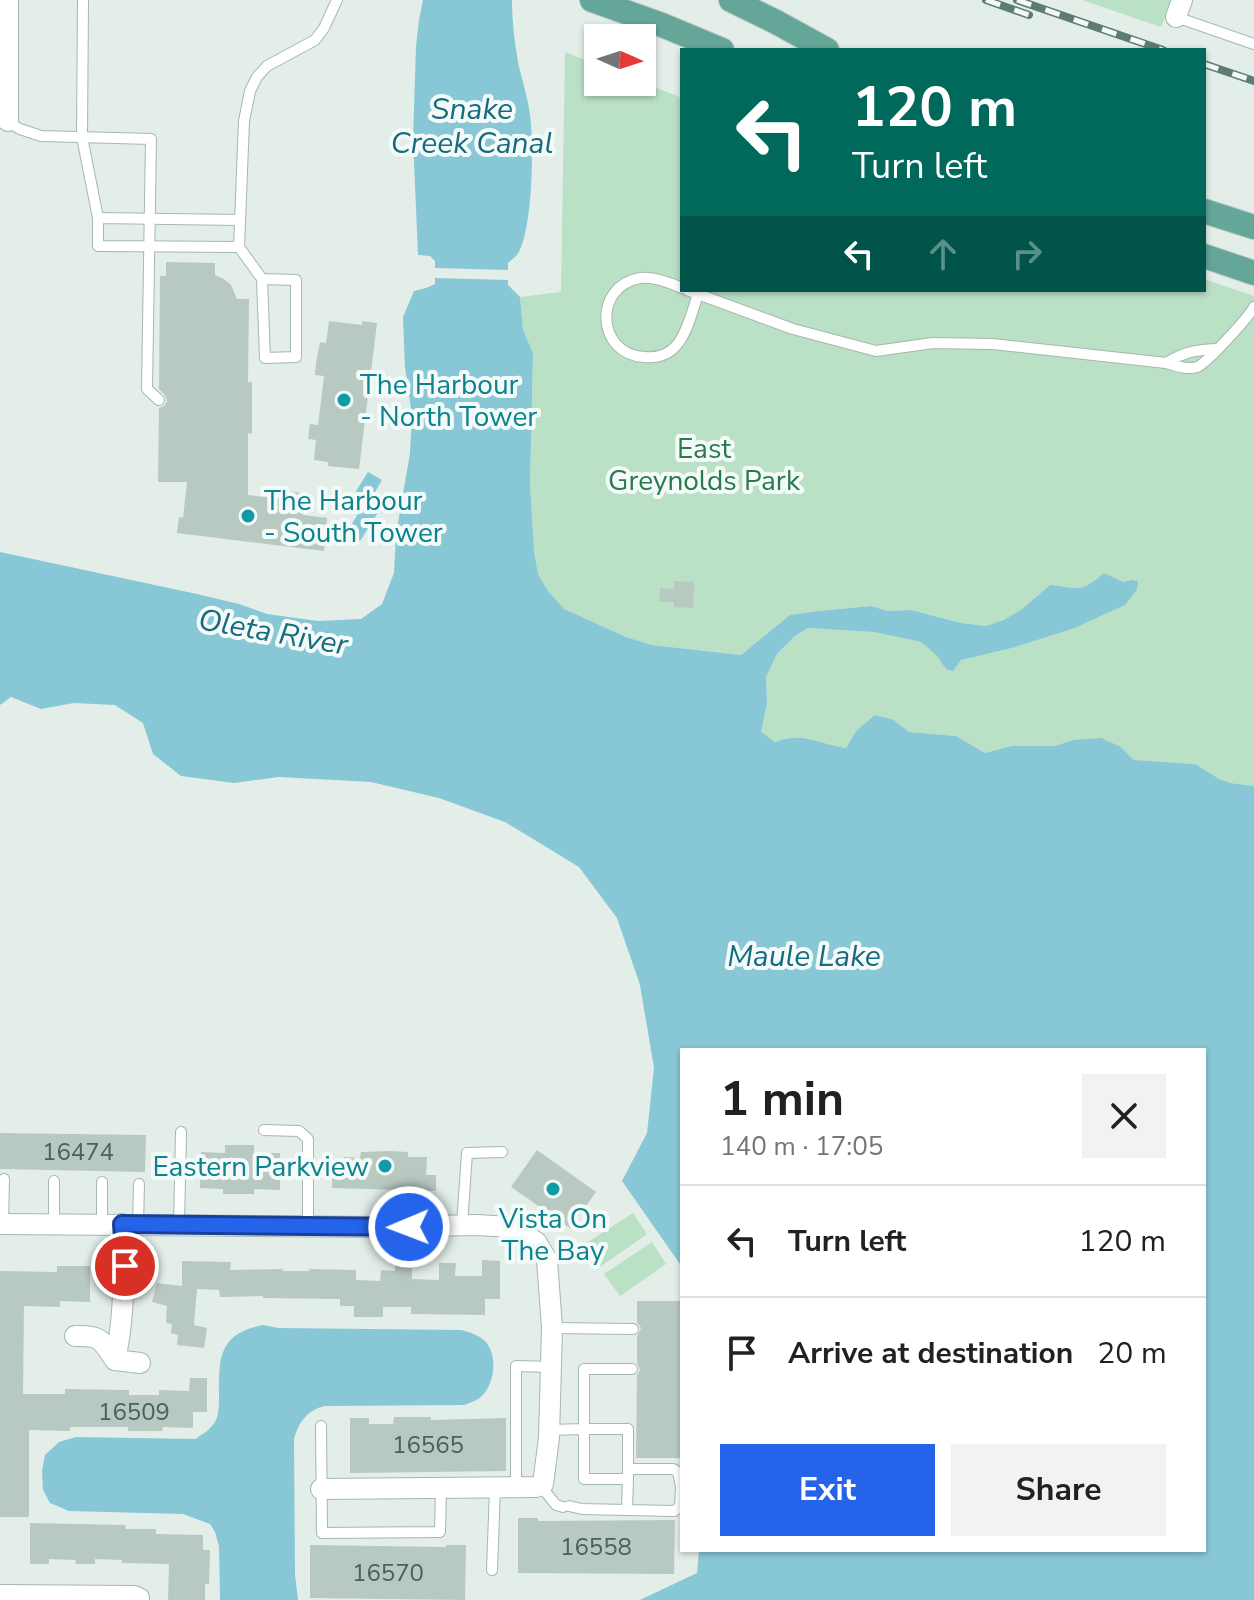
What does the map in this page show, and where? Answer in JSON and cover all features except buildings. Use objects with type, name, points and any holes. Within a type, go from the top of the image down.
[{"type":"main road","points":[[592,0],[717,48]]},
{"type":"main road","points":[[731,0],[823,48]]},
{"type":"main road","points":[[1206,212],[1254,227]]},
{"type":"main road","points":[[1206,257],[1254,273]]},
{"type":"street","points":[[4,120],[8,0]]},
{"type":"street","points":[[2,1224],[462,1225],[511,1227],[537,1243],[547,1260],[552,1328],[549,1430],[543,1484],[536,1487],[495,1488],[321,1489]]},
{"type":"street","points":[[115,1360],[121,1335],[125,1266],[121,1224]]},
{"type":"street","points":[[75,1336],[95,1335],[115,1360],[140,1363]]},
{"type":"street","points":[[0,1595],[64,1598],[134,1596],[139,1599]]},
{"type":"lane","points":[[83,0],[82,137],[98,218],[98,246],[239,247]]},
{"type":"lane","points":[[262,279],[296,280],[296,357],[265,358],[262,279],[239,247],[244,121],[250,91],[257,77],[267,66],[315,40],[337,0]]},
{"type":"lane","points":[[1179,9],[1254,44]]},
{"type":"lane","points":[[4,120],[41,136],[151,139],[147,389],[159,400]]},
{"type":"lane","points":[[98,218],[239,220]]},
{"type":"lane","points":[[680,287],[659,279],[640,278],[625,284],[611,297],[606,311],[606,326],[623,352],[637,357],[666,355],[678,344],[686,330],[689,292]]},
{"type":"lane","points":[[692,292],[793,329],[876,351],[933,343],[993,344],[1166,363],[1183,368],[1196,368],[1206,361],[1249,317],[1254,307]]},
{"type":"lane","points":[[1166,363],[1194,350],[1216,349]]},
{"type":"lane","points":[[264,1130],[299,1131],[308,1139],[308,1227]]},
{"type":"lane","points":[[179,1225],[181,1132]]},
{"type":"lane","points":[[462,1225],[467,1153],[502,1152]]},
{"type":"lane","points":[[2,1224],[4,1179]]},
{"type":"lane","points":[[54,1181],[54,1224]]},
{"type":"lane","points":[[102,1182],[121,1224]]},
{"type":"lane","points":[[121,1224],[139,1184]]},
{"type":"lane","points":[[552,1328],[633,1329]]},
{"type":"lane","points":[[516,1487],[516,1366],[551,1367]]},
{"type":"lane","points":[[632,1369],[584,1369],[584,1479],[673,1469],[678,1472],[680,1482]]},
{"type":"lane","points":[[321,1426],[322,1533],[440,1532],[441,1488]]},
{"type":"lane","points":[[549,1430],[628,1429],[627,1510]]},
{"type":"lane","points":[[540,1485],[556,1505],[566,1507],[674,1511],[680,1507]]},
{"type":"lane","points":[[492,1570],[495,1488]]},
{"type":"green space","points":[[1082,0],[1172,0],[1161,27]]},
{"type":"green space","name":"East Greynolds Park","points":[[565,52],[584,59],[584,96],[656,96],[656,88],[680,97],[680,292],[1206,292],[1206,280],[1254,296],[1254,786],[1218,779],[1195,764],[1134,760],[1121,747],[1073,740],[1055,746],[1012,746],[985,753],[956,736],[909,732],[894,720],[856,731],[846,748],[803,738],[775,742],[761,733],[767,704],[766,677],[777,654],[808,628],[874,632],[921,642],[946,669],[961,660],[1072,629],[1131,580],[1123,582],[1104,573],[1084,587],[1050,585],[1004,621],[986,626],[911,610],[888,611],[871,606],[790,615],[741,655],[652,645],[563,609],[538,574],[534,551],[530,484],[533,353],[523,330],[520,297],[561,292]]},
{"type":"green space","points":[[633,1213],[647,1234],[600,1267],[585,1244]]},
{"type":"green space","points":[[652,1242],[666,1264],[620,1296],[604,1274]]},
{"type":"water","name":"Snake Creek Canal","points":[[423,0],[512,0],[516,50],[530,115],[532,166],[526,228],[517,255],[508,263],[508,270],[435,268],[435,261],[430,256],[418,255],[413,139],[416,46]]},
{"type":"water","points":[[435,278],[508,280],[508,285],[520,297],[523,330],[533,353],[530,484],[538,574],[564,609],[626,637],[652,645],[741,655],[790,615],[871,606],[888,611],[911,610],[986,626],[1022,609],[1050,585],[1084,587],[1104,573],[1123,582],[1138,581],[1137,589],[1125,605],[1072,629],[961,660],[953,671],[946,669],[921,642],[874,632],[808,628],[777,654],[766,677],[767,704],[761,732],[775,742],[802,738],[846,748],[856,731],[875,715],[894,720],[909,732],[956,736],[985,753],[1012,746],[1055,746],[1073,740],[1101,738],[1121,747],[1134,760],[1195,764],[1219,779],[1254,786],[1254,1600],[640,1600],[697,1573],[699,1552],[1206,1552],[1206,1048],[680,1048],[680,1264],[622,1181],[647,1133],[654,1068],[640,985],[617,918],[579,867],[505,822],[439,798],[371,782],[279,777],[234,783],[181,776],[153,754],[143,723],[115,705],[74,703],[41,709],[11,697],[0,705],[0,552],[197,594],[267,614],[318,621],[361,619],[382,604],[394,573],[396,535],[410,453],[412,416],[405,367],[403,317],[414,291],[435,284]]},
{"type":"water","points":[[368,472],[382,480],[371,499],[382,506],[360,541],[346,533],[358,514],[346,507]]},
{"type":"water","points":[[263,1325],[278,1328],[461,1330],[480,1337],[489,1347],[493,1361],[492,1377],[482,1396],[464,1405],[325,1406],[309,1414],[301,1422],[294,1439],[298,1600],[220,1600],[219,1546],[210,1524],[183,1514],[69,1511],[50,1503],[43,1490],[42,1471],[45,1455],[59,1442],[76,1437],[195,1439],[215,1422],[219,1407],[221,1359],[229,1341],[248,1329]]},
{"type":"railway","points":[[986,0],[1029,15]]},
{"type":"railway","points":[[1017,0],[1157,48]]},
{"type":"railway","points":[[1206,65],[1254,81]]},
{"type":"place","name":"The Harbour - North Tower","points":[[344,400]]},
{"type":"place","name":"The Harbour - South Tower","points":[[248,516]]},
{"type":"place","name":"Eastern Parkview","points":[[385,1166]]},
{"type":"place","name":"Vista On The Bay","points":[[553,1189]]},
{"type":"route","points":[[125,1266],[122,1224],[409,1227]]},
{"type":"water label","name":"Oleta River","points":[[273,632]]},
{"type":"water label","name":"Maule Lake","points":[[804,956]]}]
